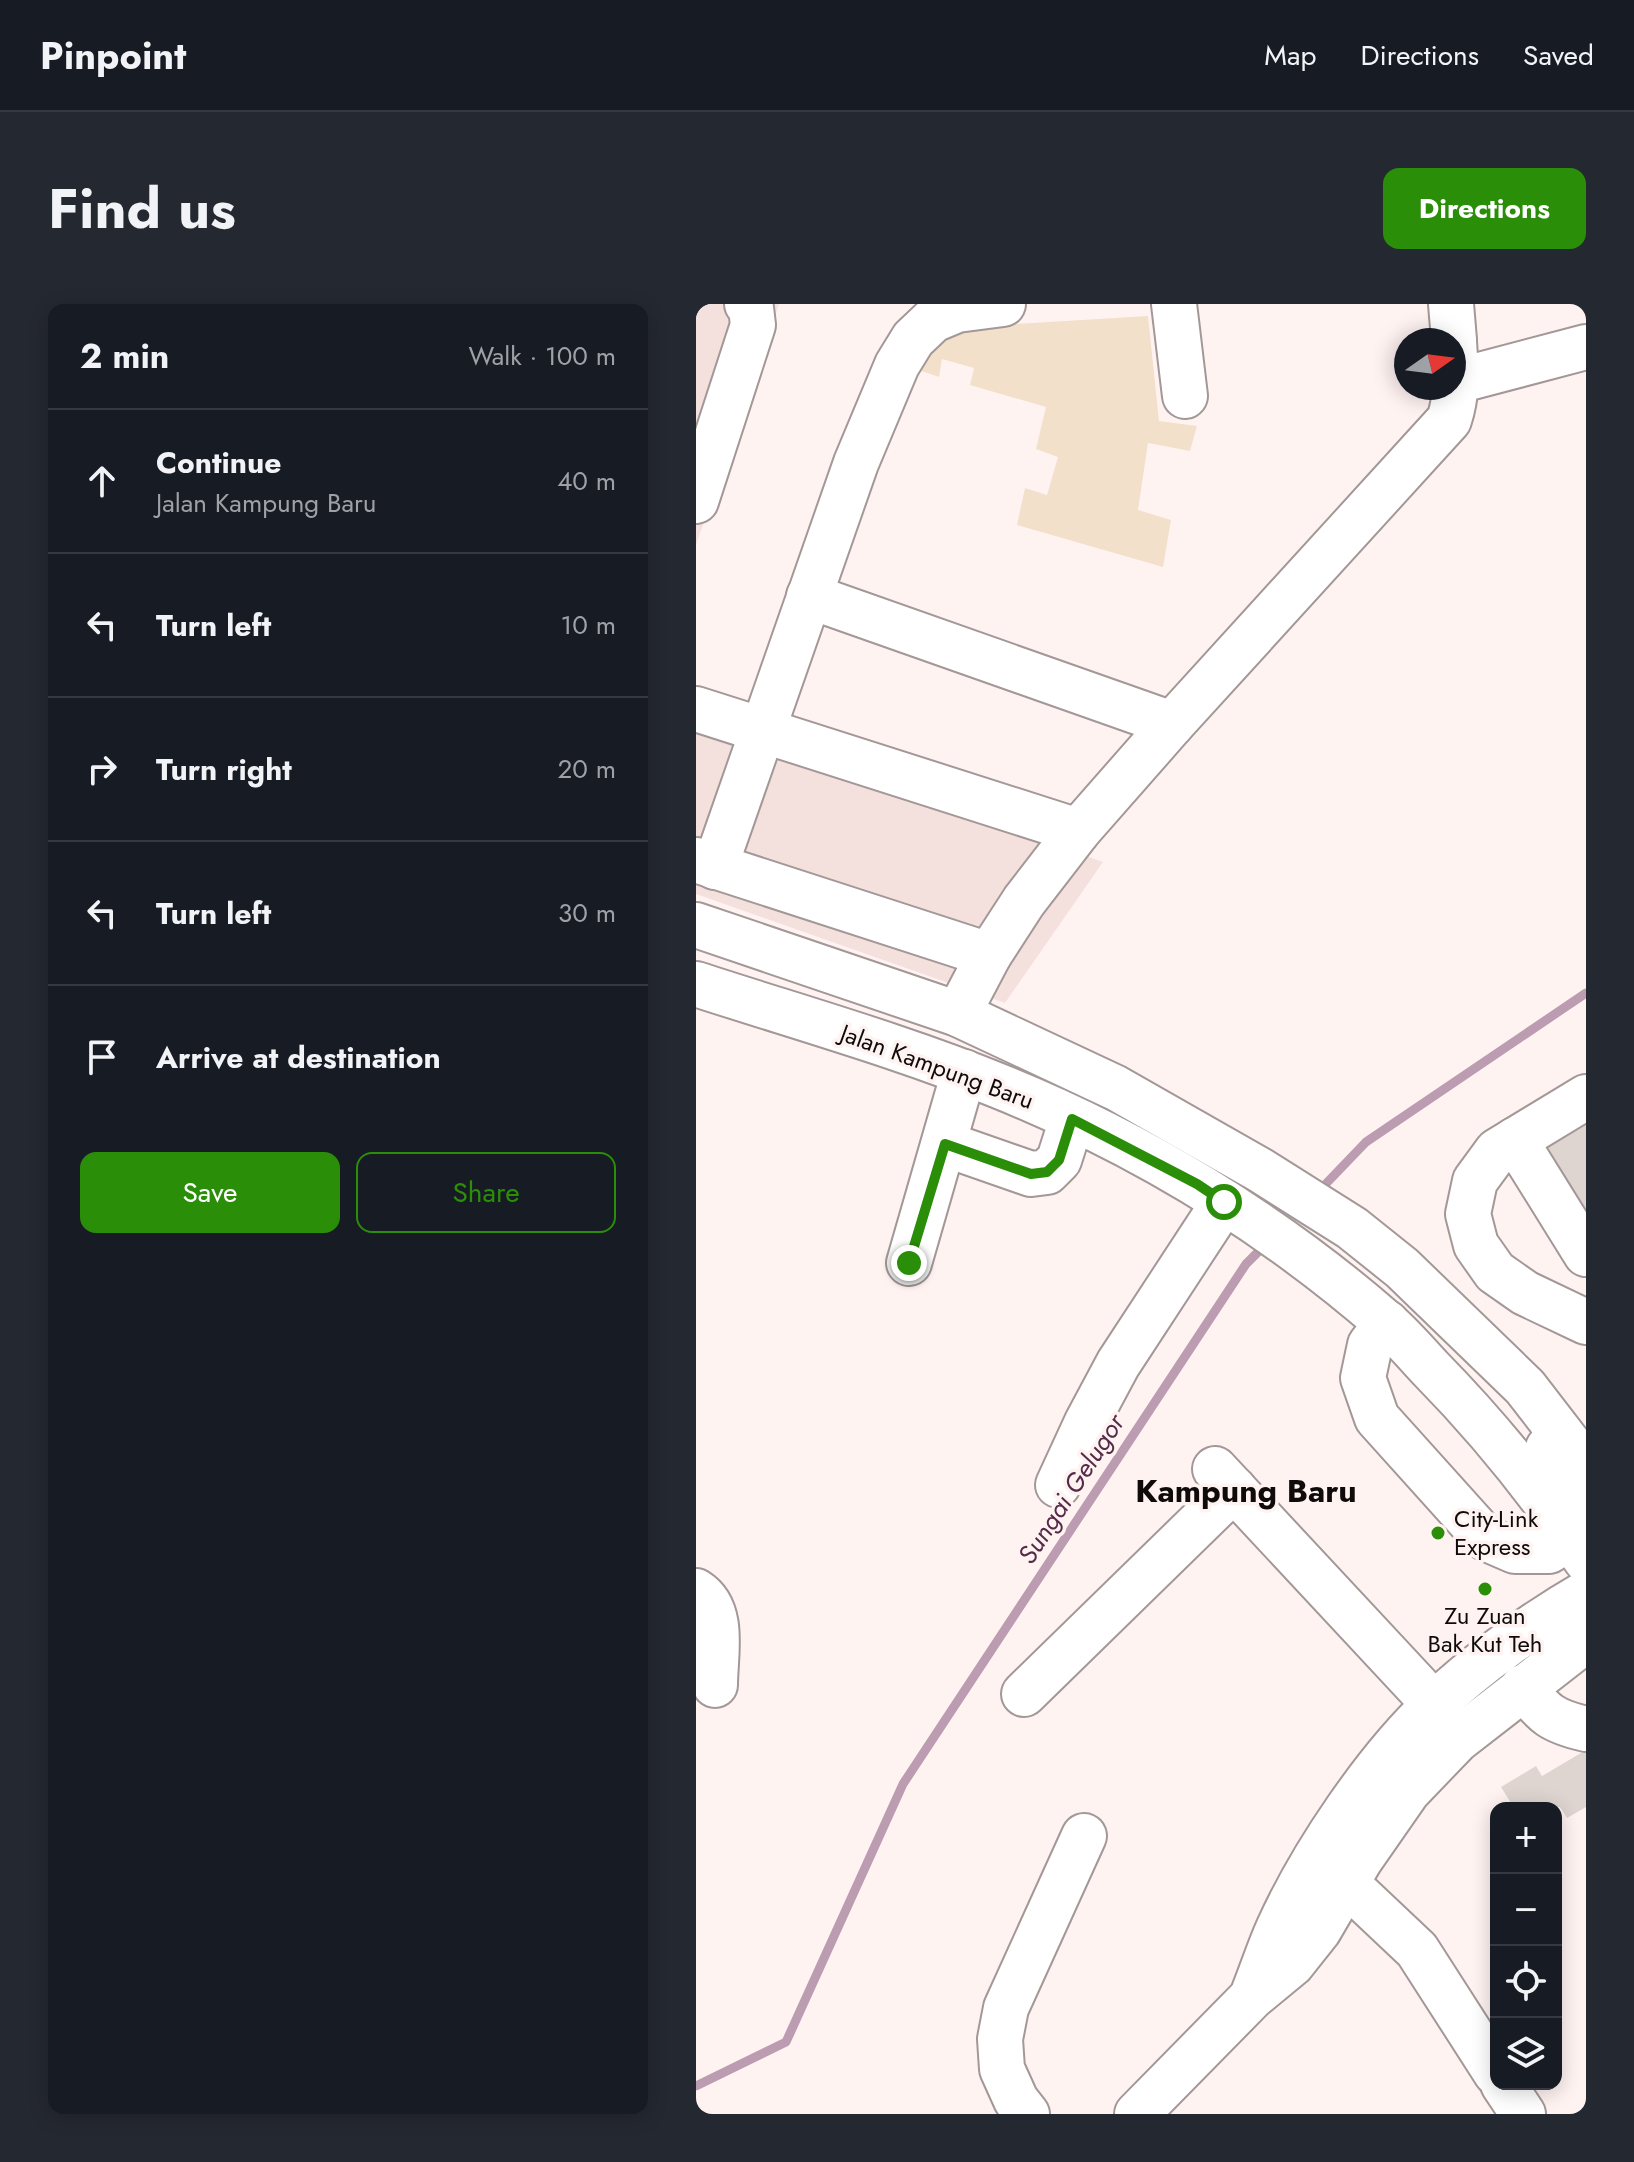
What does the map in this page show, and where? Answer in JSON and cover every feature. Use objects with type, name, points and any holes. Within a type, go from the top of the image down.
[{"type":"street","points":[[696,501],[753,325],[751,308],[747,304]]},
{"type":"street","points":[[989,955],[706,864],[762,732],[856,463],[897,365],[913,339],[933,320],[957,310],[1003,304]]},
{"type":"street","points":[[1174,304],[1185,396]]},
{"type":"street","points":[[1451,304],[1453,328]]},
{"type":"street","points":[[1466,353],[1586,347]]},
{"type":"street","points":[[958,1014],[989,955],[1024,901],[1078,831],[1172,724],[1438,435],[1449,420],[1455,400]]},
{"type":"street","points":[[809,596],[1172,724]]},
{"type":"street","points":[[696,709],[1078,831]]},
{"type":"street","name":"Jalan Kampung Baru","points":[[696,925],[958,1014],[1116,1088],[1260,1170],[1352,1228],[1402,1268],[1525,1387],[1586,1466]]},
{"type":"street","name":"Jalan Kampung Baru","points":[[696,984],[964,1072],[1072,1119],[1197,1184],[1219,1218],[1315,1264],[1387,1323],[1581,1533]]},
{"type":"street","points":[[909,1263],[964,1072]]},
{"type":"street","points":[[1586,1097],[1497,1151],[1475,1181],[1468,1214],[1476,1245],[1495,1272],[1525,1293],[1586,1322]]},
{"type":"street","points":[[945,1144],[1031,1174],[1047,1172],[1059,1160],[1072,1119]]},
{"type":"street","points":[[1515,1140],[1586,1254]]},
{"type":"street","points":[[1058,1485],[1118,1364],[1219,1218]]},
{"type":"street","points":[[1387,1323],[1370,1345],[1363,1378],[1377,1418],[1485,1538],[1515,1551],[1549,1551],[1581,1533],[1549,1450],[1529,1415],[1525,1387]]},
{"type":"street","points":[[1024,1694],[1224,1479],[1434,1704]]},
{"type":"street","points":[[696,1591],[708,1598],[716,1615],[715,1685]]},
{"type":"street","points":[[1252,1997],[1278,1929],[1324,1844],[1390,1753],[1434,1704],[1561,1607],[1586,1593]]},
{"type":"street","points":[[1137,2114],[1252,1997],[1292,1964],[1319,1930],[1346,1883],[1408,1791],[1457,1740],[1586,1640]]},
{"type":"street","points":[[1523,1687],[1543,1713],[1558,1723],[1586,1729]]},
{"type":"street","points":[[1027,2114],[1016,2100],[1002,2069],[1000,2039],[1006,2008],[1084,1836]]},
{"type":"street","points":[[1346,1883],[1417,1950],[1490,2064]]},
{"type":"street","points":[[1507,2090],[1523,2114]]},
{"type":"shaded area","points":[[696,304],[779,304],[696,545]]},
{"type":"shaded area","points":[[1148,316],[1159,421],[1197,426],[1190,451],[1148,443],[1138,510],[1171,520],[1163,567],[1017,525],[1025,488],[1047,495],[1058,457],[1036,449],[1046,407],[970,385],[974,368],[942,359],[939,377],[910,367],[948,328]]},
{"type":"shaded area","points":[[696,720],[1103,862],[1005,1003],[696,894]]},
{"type":"building","points":[[1586,1112],[1586,1241],[1527,1151]]},
{"type":"building","points":[[1586,1750],[1586,1807],[1567,1818],[1562,1810],[1562,1802],[1510,1802],[1501,1787],[1536,1766],[1542,1776]]},
{"type":"waterway","name":"Sungai Gelugor","points":[[1318,1192],[1366,1142],[1586,993]]},
{"type":"waterway","name":"Sungai Gelugor","points":[[696,2086],[786,2042],[903,1784],[1246,1264],[1265,1245]]},
{"type":"place","name":"City-Link Express","points":[[1438,1533]]},
{"type":"place","name":"Zu Zuan Bak Kut Teh","points":[[1485,1589]]},
{"type":"district","name":"Kampung Baru","points":[[1246,1491]]},
{"type":"route","points":[[909,1263],[945,1144],[1031,1174],[1047,1172],[1059,1160],[1072,1119],[1197,1184],[1224,1202]]}]
